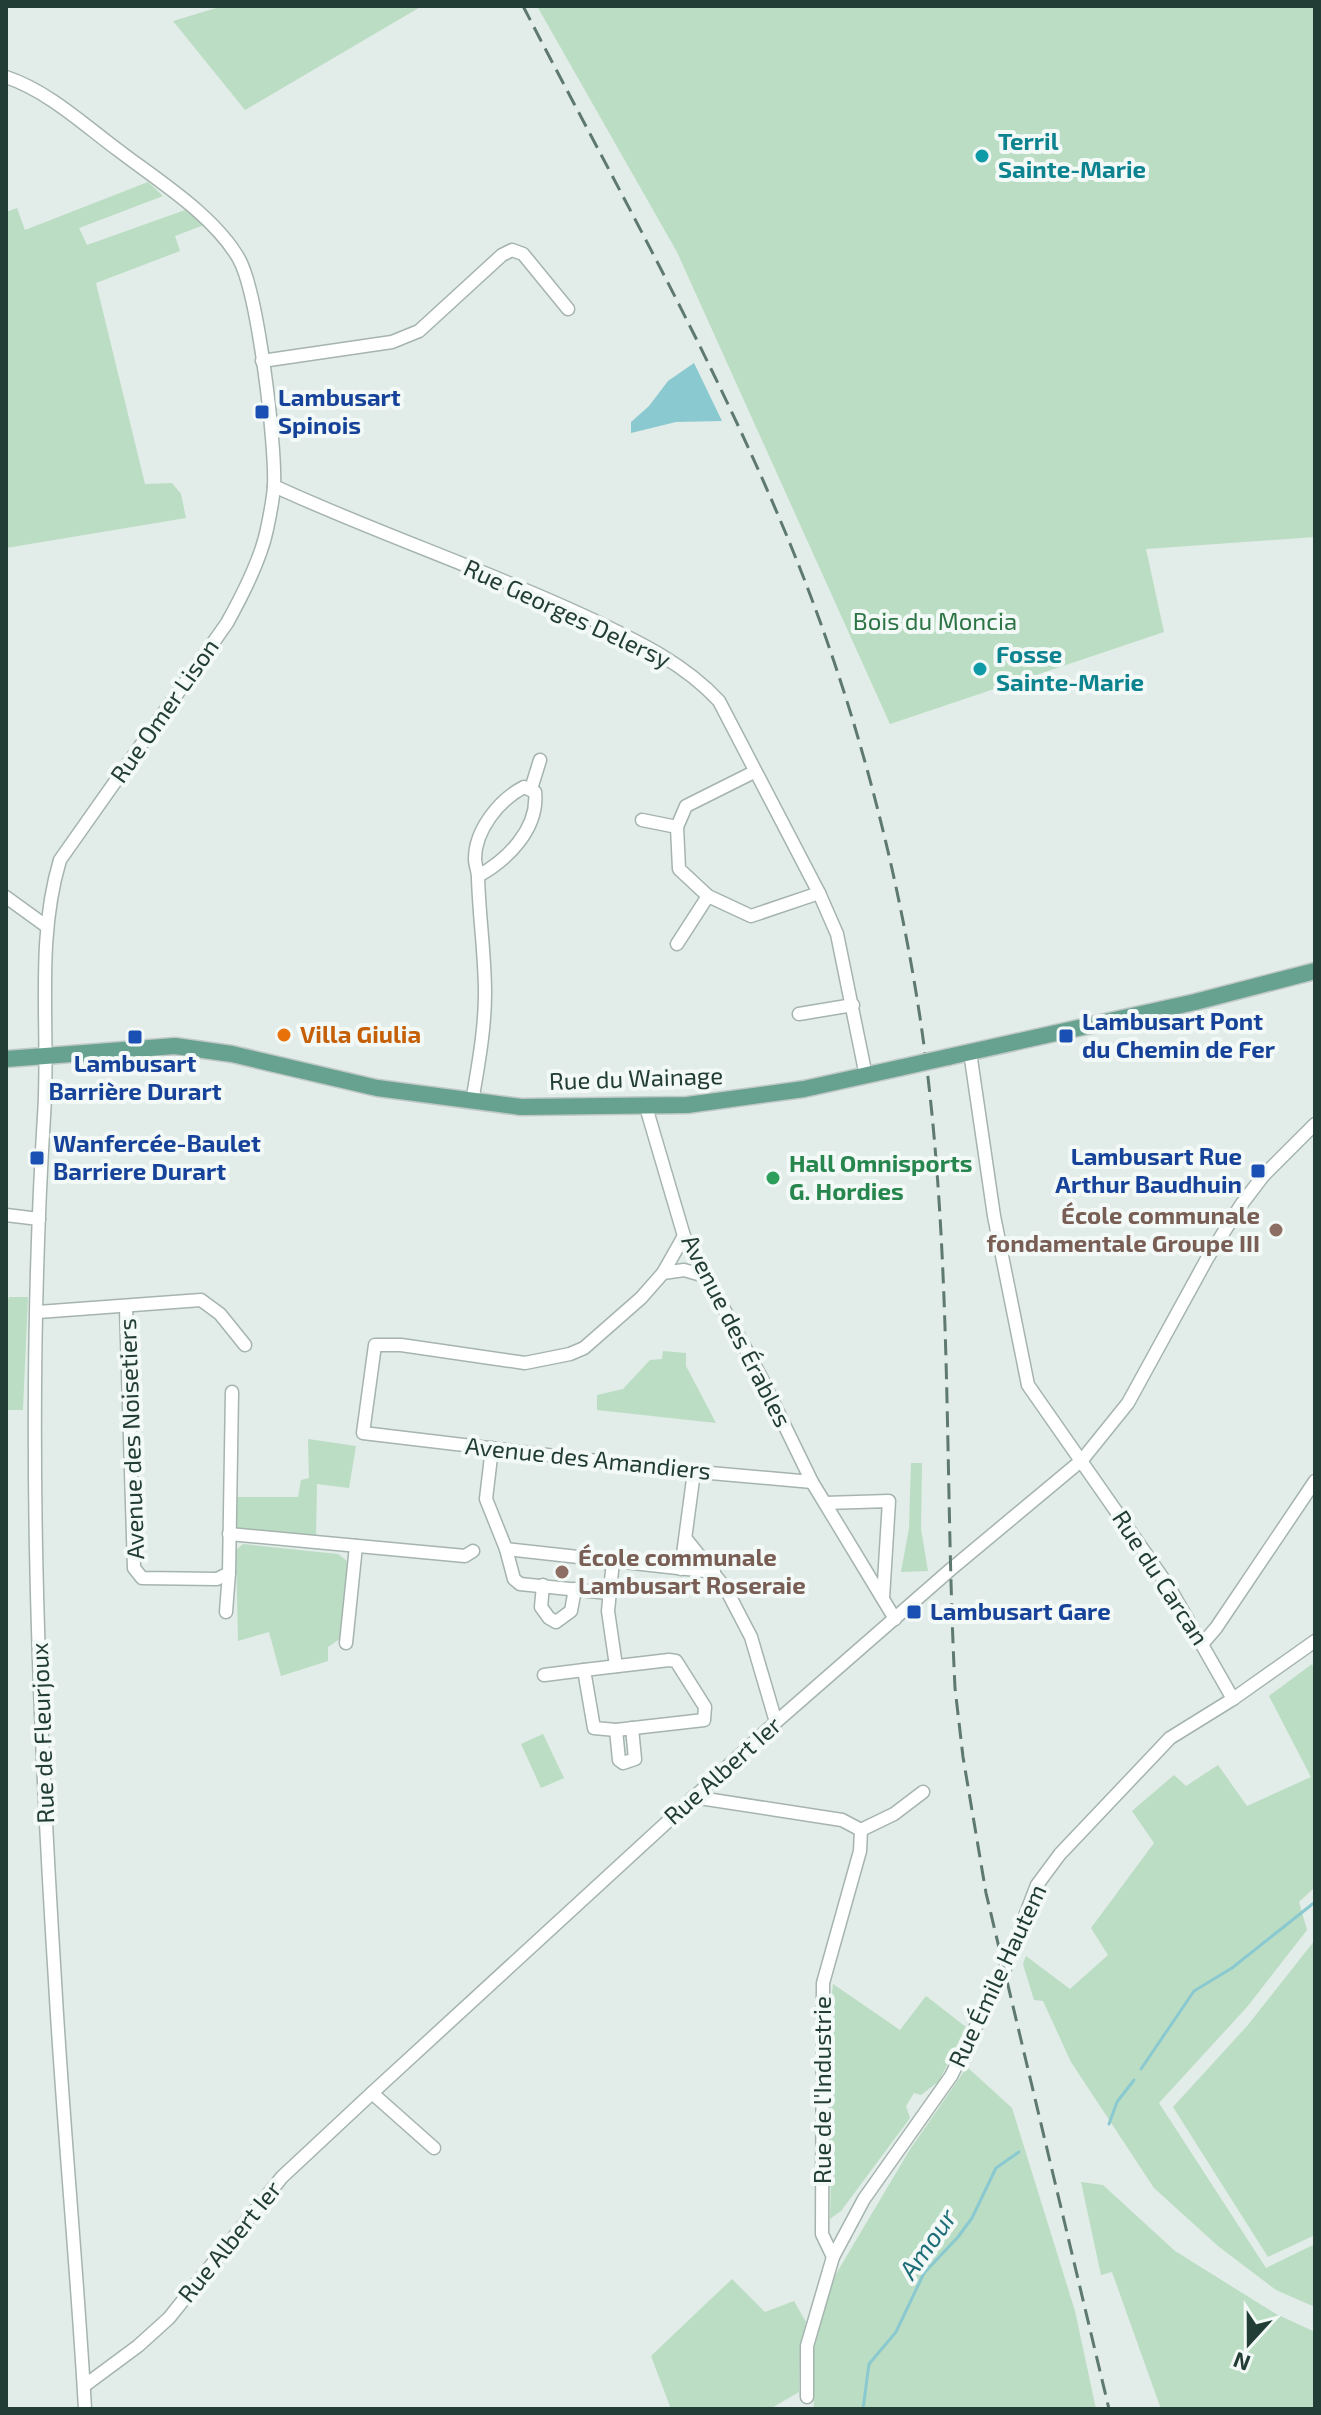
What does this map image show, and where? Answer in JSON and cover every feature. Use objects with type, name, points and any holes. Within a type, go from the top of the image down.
[{"type":"main road","name":"Rue du Wainage","points":[[6,1059],[175,1046],[232,1054],[377,1088],[472,1102],[521,1107],[687,1105],[804,1089],[866,1076],[1195,1002],[1315,971]]},
{"type":"street","name":"Rue Omer Lison","points":[[6,77],[53,102],[190,205],[229,243],[241,263],[253,308],[262,361],[274,486],[267,532],[227,623],[60,860],[46,926],[44,1039],[47,1055]]},
{"type":"street","points":[[262,361],[392,342],[419,331],[502,255],[512,250],[523,254],[568,309]]},
{"type":"street","name":"Rue Georges Delersy","points":[[274,486],[555,603],[649,647],[702,682],[719,701],[819,893],[837,934],[866,1076]]},
{"type":"street","points":[[531,789],[540,760]]},
{"type":"street","points":[[754,772],[686,806],[677,827],[679,869],[708,896],[751,916],[819,893]]},
{"type":"street","points":[[472,1102],[485,994],[476,850],[489,818],[513,793],[524,787],[531,789],[535,792],[536,801],[521,839],[497,866],[478,876]]},
{"type":"street","points":[[642,820],[677,827]]},
{"type":"street","points":[[677,944],[708,896]]},
{"type":"street","points":[[6,897],[46,926]]},
{"type":"street","points":[[799,1014],[853,1005]]},
{"type":"street","name":"Rue du Carcan","points":[[970,1052],[994,1216],[1028,1385],[1169,1587],[1233,1699]]},
{"type":"street","name":"Rue de Fleurjoux","points":[[47,1055],[39,1219],[34,1476],[55,1981],[85,2409]]},
{"type":"street","name":"Avenue des Érables","points":[[646,1107],[684,1236],[761,1377],[812,1482],[895,1619]]},
{"type":"street","name":"Rue Albert Ier","points":[[84,2386],[138,2346],[169,2318],[282,2177],[372,2093],[776,1722],[1082,1460],[1128,1403],[1208,1257],[1241,1205],[1263,1176],[1315,1124]]},
{"type":"street","points":[[6,1215],[39,1219]]},
{"type":"street","points":[[663,1273],[684,1236]]},
{"type":"street","points":[[663,1273],[684,1270],[705,1276]]},
{"type":"street","name":"Avenue des Amandiers","points":[[663,1273],[584,1348],[570,1354],[525,1363],[401,1345],[375,1345],[363,1433],[694,1472],[812,1482]]},
{"type":"street","name":"Avenue des Noisetiers","points":[[38,1312],[201,1300],[220,1314],[245,1345]]},
{"type":"street","name":"Avenue des Noisetiers","points":[[126,1307],[134,1568],[142,1578],[217,1579],[229,1573]]},
{"type":"street","points":[[226,1612],[232,1392]]},
{"type":"street","points":[[492,1448],[486,1499],[514,1579],[520,1584],[609,1593]]},
{"type":"street","points":[[681,1569],[694,1472]]},
{"type":"street","points":[[1203,1643],[1315,1481]]},
{"type":"street","points":[[825,1503],[889,1501],[883,1599]]},
{"type":"street","points":[[229,1534],[465,1556],[473,1551]]},
{"type":"street","points":[[686,1539],[726,1589],[751,1637],[776,1722]]},
{"type":"street","points":[[346,1643],[356,1546]]},
{"type":"street","points":[[506,1549],[714,1572]]},
{"type":"street","points":[[613,1561],[608,1611],[616,1666]]},
{"type":"street","points":[[543,1585],[541,1607],[556,1622],[571,1611],[575,1589]]},
{"type":"street","name":"Rue Émile Hautem","points":[[807,2397],[807,2346],[833,2257],[864,2199],[951,2076],[1004,1971],[1037,1885],[1060,1854],[1170,1738],[1233,1699],[1315,1641]]},
{"type":"street","points":[[544,1675],[584,1670],[616,1666],[674,1660],[705,1707],[704,1720],[600,1731],[592,1725],[584,1670]]},
{"type":"street","points":[[616,1730],[619,1760],[623,1763],[635,1759],[632,1728]]},
{"type":"street","points":[[693,1797],[842,1820],[861,1830],[894,1814],[923,1792]]},
{"type":"street","name":"Rue de l'Industrie","points":[[833,2257],[822,2234],[823,1983],[857,1863],[861,1830]]},
{"type":"street","points":[[372,2093],[434,2148]]},
{"type":"green space","points":[[223,6],[422,6],[245,110],[173,21]]},
{"type":"green space","name":"Terril Sainte-Marie","points":[[537,6],[1315,6],[1315,537],[1146,549],[1164,632],[890,724],[677,252]]},
{"type":"green space","points":[[148,182],[163,196],[79,228],[87,245],[188,209],[204,225],[175,236],[180,251],[96,283],[145,484],[172,483],[181,494],[186,518],[6,548],[6,212],[17,208],[25,230]]},
{"type":"green space","points":[[9,1297],[28,1297],[23,1410],[6,1410],[6,1305]]},
{"type":"green space","points":[[663,1351],[686,1353],[686,1366],[716,1423],[597,1410],[597,1395],[623,1389],[650,1360],[662,1359]]},
{"type":"green space","points":[[308,1439],[356,1446],[349,1488],[317,1484],[316,1537],[237,1529],[235,1497],[298,1497],[301,1480],[309,1478]]},
{"type":"green space","points":[[911,1463],[922,1463],[921,1529],[928,1571],[901,1572],[909,1528]]},
{"type":"green space","points":[[243,1544],[338,1554],[347,1561],[341,1638],[328,1647],[328,1661],[281,1676],[269,1632],[238,1641],[236,1550]]},
{"type":"green space","points":[[1312,1664],[1315,1670],[1315,1887],[1299,1902],[1307,1930],[1247,2007],[1159,2103],[1266,2268],[1315,2244],[1315,2307],[1276,2290],[1218,2246],[1154,2188],[1071,2062],[1043,2001],[1034,2000],[1023,1964],[1026,1956],[1070,1989],[1108,1955],[1091,1928],[1154,1843],[1132,1811],[1174,1775],[1186,1786],[1218,1765],[1247,1806],[1311,1777],[1269,1696]]},
{"type":"green space","points":[[543,1734],[564,1778],[541,1788],[521,1744]]},
{"type":"green space","points":[[1315,1940],[1315,2235],[1268,2257],[1173,2107],[1247,2026]]},
{"type":"green space","points":[[833,1984],[900,2030],[926,1996],[966,2027],[939,2081],[921,2095],[914,2093],[906,2106],[910,2118],[841,2211],[830,2219],[829,2043]]},
{"type":"green space","points":[[967,2067],[1012,2108],[1075,2311],[1096,2409],[814,2409],[811,2340],[836,2274],[909,2151]]},
{"type":"green space","points":[[1081,2182],[1103,2185],[1175,2251],[1276,2314],[1313,2331],[1315,2409],[1161,2409],[1112,2272],[1101,2275]]},
{"type":"green space","points":[[732,2279],[765,2312],[794,2301],[806,2322],[800,2351],[799,2392],[770,2409],[671,2409],[651,2356]]},
{"type":"water","points":[[694,363],[722,421],[676,422],[631,433],[631,422],[649,406],[668,381]]},
{"type":"waterway","name":"Amour","points":[[1141,2069],[1194,1991],[1232,1968],[1315,1902]]},
{"type":"waterway","name":"Amour","points":[[1109,2124],[1117,2102],[1134,2080]]},
{"type":"waterway","name":"Amour","points":[[863,2409],[869,2364],[896,2332],[924,2273],[972,2218],[996,2168],[1019,2152]]},
{"type":"railway","points":[[523,6],[705,356],[771,498],[841,681],[888,851],[921,1024],[938,1189],[955,1688],[963,1757],[986,1893],[1109,2409]]},
{"type":"place","name":"Terril Sainte-Marie","points":[[982,156]]},
{"type":"place","name":"Lambusart Spinois","points":[[262,412]]},
{"type":"place","name":"Fosse Sainte-Marie","points":[[980,669]]},
{"type":"place","name":"Villa Giulia","points":[[284,1035]]},
{"type":"place","name":"Lambusart Pont du Chemin de Fer","points":[[1066,1036]]},
{"type":"place","name":"Lambusart Barrière Durart","points":[[135,1037]]},
{"type":"place","name":"Wanfercée-Baulet Barriere Durart","points":[[37,1158]]},
{"type":"place","name":"Lambusart Rue Arthur Baudhuin","points":[[1258,1171]]},
{"type":"place","name":"Hall Omnisports G. Hordies","points":[[773,1178]]},
{"type":"place","name":"École communale fondamentale Groupe III","points":[[1276,1230]]},
{"type":"place","name":"École communale Lambusart Roseraie","points":[[562,1572]]},
{"type":"place","name":"Lambusart Gare","points":[[914,1612]]},
{"type":"park label","name":"Bois du Moncia","points":[[935,622]]}]
